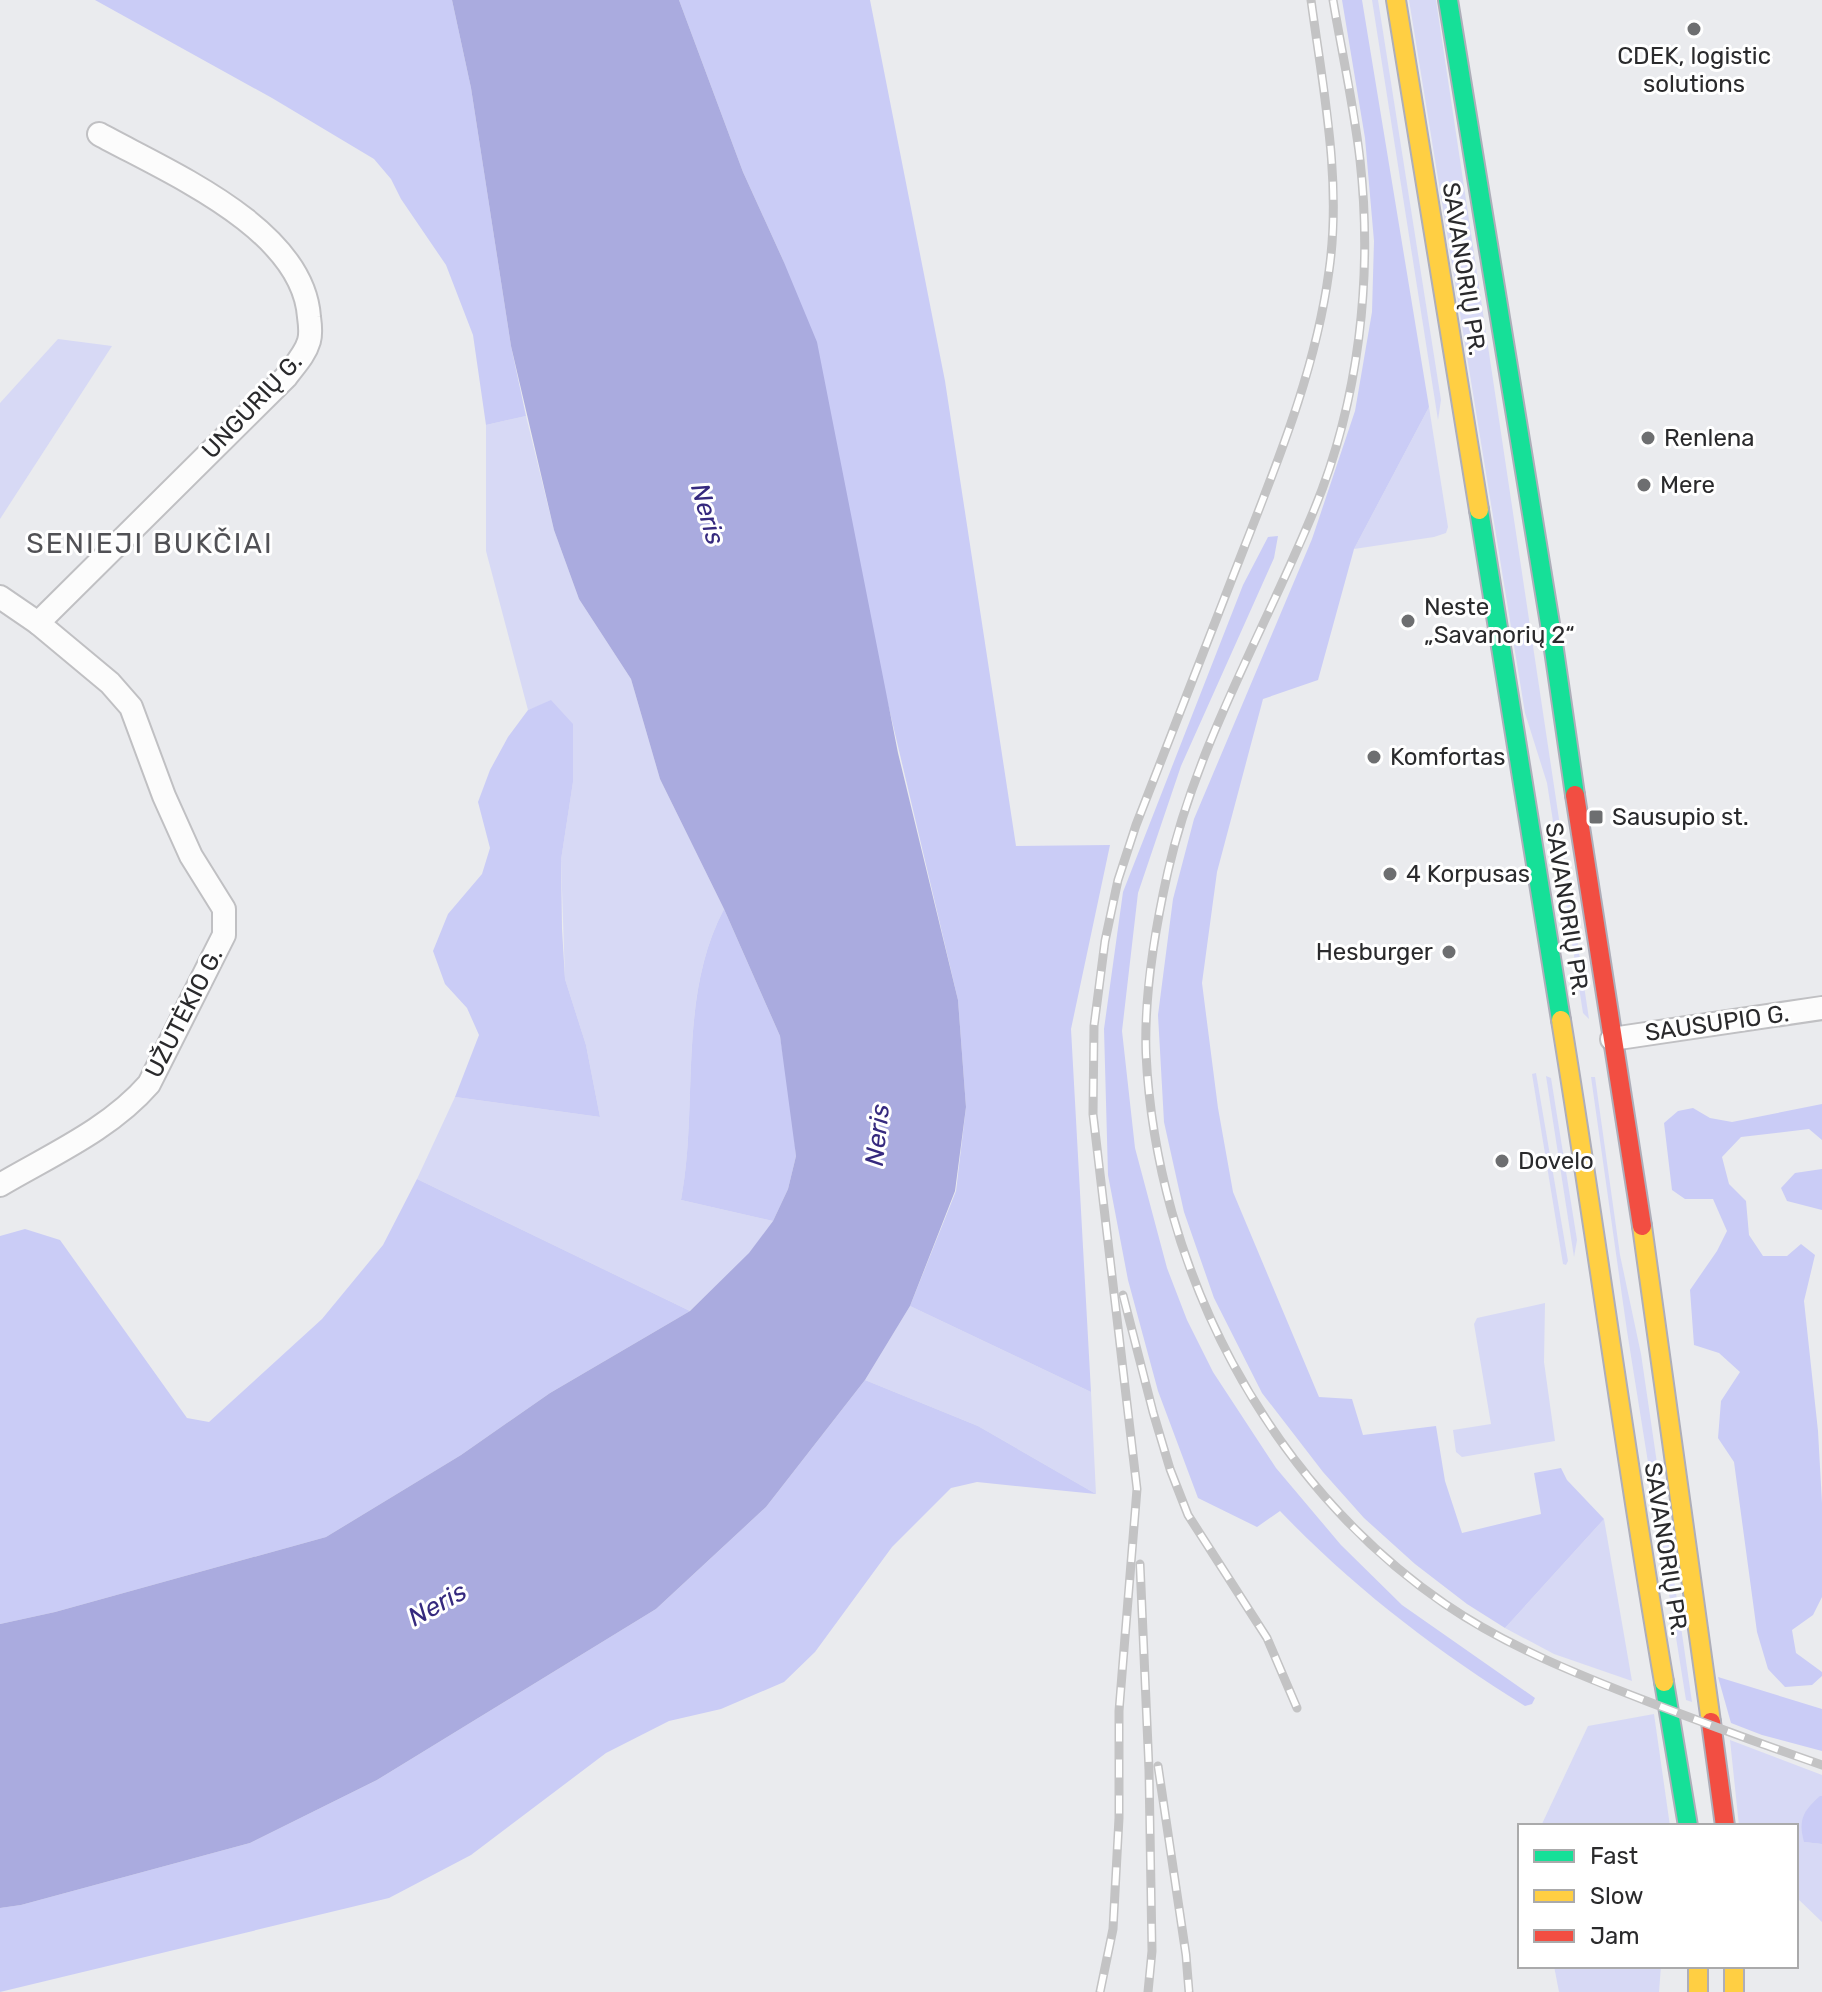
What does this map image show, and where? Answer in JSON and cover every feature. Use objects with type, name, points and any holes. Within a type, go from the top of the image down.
[{"type":"highway","name":"SAVANORIŲ PR.","points":[[1396,0],[1588,1043],[1633,1160],[1725,1824]]},
{"type":"highway","name":"SAVANORIŲ PR.","points":[[1448,0],[1552,636],[1588,1043],[1597,1240],[1632,1495],[1688,1824]]},
{"type":"highway","points":[[1698,1968],[1698,1992]]},
{"type":"highway","points":[[1734,1968],[1734,1992]]},
{"type":"street","name":"UNGURIŲ G.","points":[[38,623],[286,377],[310,339],[307,294],[274,244],[203,191],[99,134]]},
{"type":"street","name":"UŽUTĖKIO G.","points":[[0,597],[38,623],[110,683],[131,707],[164,796],[191,856],[224,909],[224,935],[149,1084],[133,1103],[99,1127],[0,1185]]},
{"type":"street","name":"SAUSUPIO G.","points":[[1588,1043],[1822,1008]]},
{"type":"shaded area","points":[[95,0],[452,0],[471,88],[511,346],[526,416],[486,425],[473,335],[446,265],[391,179],[374,159],[272,98]]},
{"type":"shaded area","points":[[679,0],[870,0],[945,381],[1016,846],[1110,845],[1071,1029],[1091,1392],[910,1306],[956,1191],[966,1107],[958,1000],[783,260],[743,172]]},
{"type":"shaded area","points":[[1342,0],[1362,0],[1429,407],[1354,549],[1318,680],[1263,699],[1217,872],[1202,983],[1218,1108],[1233,1192],[1319,1397],[1352,1399],[1363,1435],[1436,1426],[1445,1481],[1462,1533],[1541,1514],[1534,1473],[1561,1468],[1567,1480],[1604,1519],[1505,1628],[1467,1604],[1415,1564],[1364,1518],[1323,1472],[1262,1393],[1214,1298],[1184,1212],[1164,1122],[1158,1015],[1173,899],[1194,819],[1312,539],[1355,411],[1372,312],[1374,241],[1365,138]]},
{"type":"shaded area","points":[[1372,0],[1378,0],[1441,400],[1438,420]]},
{"type":"shaded area","points":[[1409,0],[1436,0],[1589,1019],[1583,1013],[1547,783],[1525,713]]},
{"type":"shaded area","points":[[58,339],[112,346],[0,519],[0,403]]},
{"type":"shaded area","points":[[1429,407],[1448,527],[1446,533],[1354,549]]},
{"type":"shaded area","points":[[526,416],[554,530],[579,599],[631,679],[660,779],[724,909],[709,943],[694,1015],[689,1127],[681,1200],[773,1221],[749,1254],[690,1311],[417,1179],[455,1097],[600,1117],[586,1045],[565,979],[561,860],[573,782],[551,701],[528,710],[486,551],[486,425]]},
{"type":"shaded area","points":[[1278,536],[1274,558],[1181,766],[1138,893],[1122,1031],[1135,1148],[1167,1268],[1187,1320],[1213,1372],[1276,1468],[1341,1545],[1402,1605],[1535,1698],[1532,1704],[1525,1706],[1459,1663],[1396,1616],[1337,1566],[1280,1511],[1257,1527],[1198,1498],[1158,1391],[1128,1280],[1108,1175],[1104,1029],[1123,892],[1243,585],[1268,537]]},
{"type":"shaded area","points":[[551,700],[573,724],[573,782],[561,860],[565,979],[586,1045],[600,1117],[455,1097],[479,1035],[467,1008],[445,984],[433,951],[448,914],[482,874],[490,848],[478,802],[490,770],[508,737],[528,710]]},
{"type":"shaded area","points":[[724,909],[780,1036],[791,1104],[796,1156],[788,1189],[773,1221],[681,1200],[689,1127],[694,1015],[709,943]]},
{"type":"shaded area","points":[[1536,1073],[1568,1261],[1566,1265],[1563,1264],[1532,1074]]},
{"type":"shaded area","points":[[1546,1076],[1551,1078],[1577,1240],[1574,1257]]},
{"type":"shaded area","points":[[1591,1077],[1595,1077],[1620,1255],[1641,1354],[1692,1702],[1686,1700],[1627,1331]]},
{"type":"shaded area","points":[[1822,1104],[1822,1140],[1809,1129],[1741,1137],[1722,1157],[1729,1184],[1746,1201],[1749,1235],[1763,1256],[1787,1256],[1801,1244],[1815,1255],[1804,1301],[1818,1431],[1822,1597],[1813,1615],[1792,1630],[1796,1653],[1822,1672],[1822,1676],[1812,1685],[1785,1687],[1768,1669],[1757,1632],[1734,1462],[1718,1438],[1721,1401],[1740,1372],[1719,1353],[1694,1345],[1690,1290],[1727,1231],[1713,1199],[1685,1199],[1672,1190],[1664,1123],[1678,1111],[1693,1108],[1710,1118],[1732,1122]]},
{"type":"shaded area","points":[[1822,1169],[1822,1210],[1787,1201],[1781,1188],[1795,1173]]},
{"type":"shaded area","points":[[417,1179],[690,1311],[550,1393],[461,1455],[326,1537],[55,1612],[0,1624],[0,1236],[25,1229],[60,1240],[187,1418],[209,1422],[322,1319],[383,1245]]},
{"type":"shaded area","points":[[1545,1303],[1544,1362],[1555,1441],[1462,1457],[1456,1452],[1453,1430],[1491,1424],[1474,1324],[1477,1318]]},
{"type":"shaded area","points":[[910,1306],[1091,1392],[1096,1494],[978,1426],[865,1380]]},
{"type":"shaded area","points":[[865,1380],[978,1426],[1096,1494],[977,1482],[951,1488],[892,1547],[815,1652],[784,1682],[721,1709],[669,1721],[606,1753],[471,1855],[389,1898],[0,1992],[0,1908],[250,1843],[377,1780],[656,1609],[766,1507]]},
{"type":"shaded area","points":[[1604,1519],[1632,1681],[1554,1654],[1505,1628]]},
{"type":"shaded area","points":[[1718,1677],[1822,1709],[1822,1751],[1731,1723]]},
{"type":"shaded area","points":[[1654,1714],[1670,1824],[1542,1824],[1588,1726]]},
{"type":"shaded area","points":[[1730,1740],[1822,1775],[1822,1796],[1804,1842],[1822,1844],[1822,1922],[1798,1899],[1798,1824],[1739,1824]]},
{"type":"shaded area","points":[[1820,1796],[1822,1844],[1804,1842],[1803,1816]]},
{"type":"shaded area","points":[[1554,1968],[1661,1968],[1659,1992],[1559,1992]]},
{"type":"water","name":"Neris","points":[[452,0],[679,0],[743,172],[817,342],[898,753],[958,1000],[966,1107],[955,1191],[910,1306],[865,1380],[766,1507],[656,1609],[377,1780],[250,1843],[0,1908],[0,1624],[55,1612],[326,1537],[461,1455],[550,1393],[690,1311],[749,1253],[773,1221],[788,1189],[796,1156],[780,1036],[724,909],[660,779],[631,679],[579,599],[554,530],[511,346],[471,88]]},
{"type":"railway","points":[[1100,1992],[1113,1929],[1119,1818],[1119,1711],[1137,1489],[1093,1114],[1094,1026],[1105,941],[1118,880],[1136,825],[1283,446],[1306,378],[1323,307],[1332,237],[1332,169],[1311,0]]},
{"type":"railway","points":[[1333,0],[1355,120],[1364,204],[1365,249],[1359,338],[1342,426],[1329,468],[1295,555],[1196,778],[1163,893],[1149,984],[1146,1053],[1154,1133],[1172,1212],[1198,1289],[1232,1363],[1275,1432],[1325,1497],[1381,1554],[1445,1604],[1519,1647],[1623,1692],[1822,1765]]},
{"type":"railway","points":[[1123,1295],[1153,1412],[1188,1515],[1267,1638],[1297,1708]]},
{"type":"railway","points":[[1140,1564],[1149,1770],[1152,1951],[1148,1992]]},
{"type":"railway","points":[[1158,1766],[1189,1992]]},
{"type":"traffic: fast","points":[[1448,0],[1575,795]]},
{"type":"traffic: fast","points":[[1479,510],[1561,1020]]},
{"type":"traffic: fast","points":[[1664,1682],[1688,1824]]},
{"type":"traffic: slow","points":[[1396,0],[1479,510]]},
{"type":"traffic: slow","points":[[1561,1020],[1664,1682]]},
{"type":"traffic: slow","points":[[1642,1226],[1711,1722]]},
{"type":"traffic: slow","points":[[1698,1968],[1698,1992]]},
{"type":"traffic: slow","points":[[1734,1968],[1734,1992]]},
{"type":"traffic: jam","points":[[1575,795],[1642,1226]]},
{"type":"traffic: jam","points":[[1711,1722],[1725,1824]]},
{"type":"place","name":"CDEK, logistic solutions","points":[[1694,29]]},
{"type":"place","name":"Renlena","points":[[1648,438]]},
{"type":"place","name":"Mere","points":[[1644,485]]},
{"type":"place","name":"Neste „Savanorių 2“","points":[[1408,621]]},
{"type":"place","name":"Komfortas","points":[[1374,757]]},
{"type":"place","name":"Sausupio st.","points":[[1596,817]]},
{"type":"place","name":"4 Korpusas","points":[[1390,874]]},
{"type":"place","name":"Hesburger","points":[[1449,952]]},
{"type":"place","name":"Dovelo","points":[[1502,1161]]},
{"type":"district","name":"SENIEJI BUKČIAI","points":[[150,543]]}]
